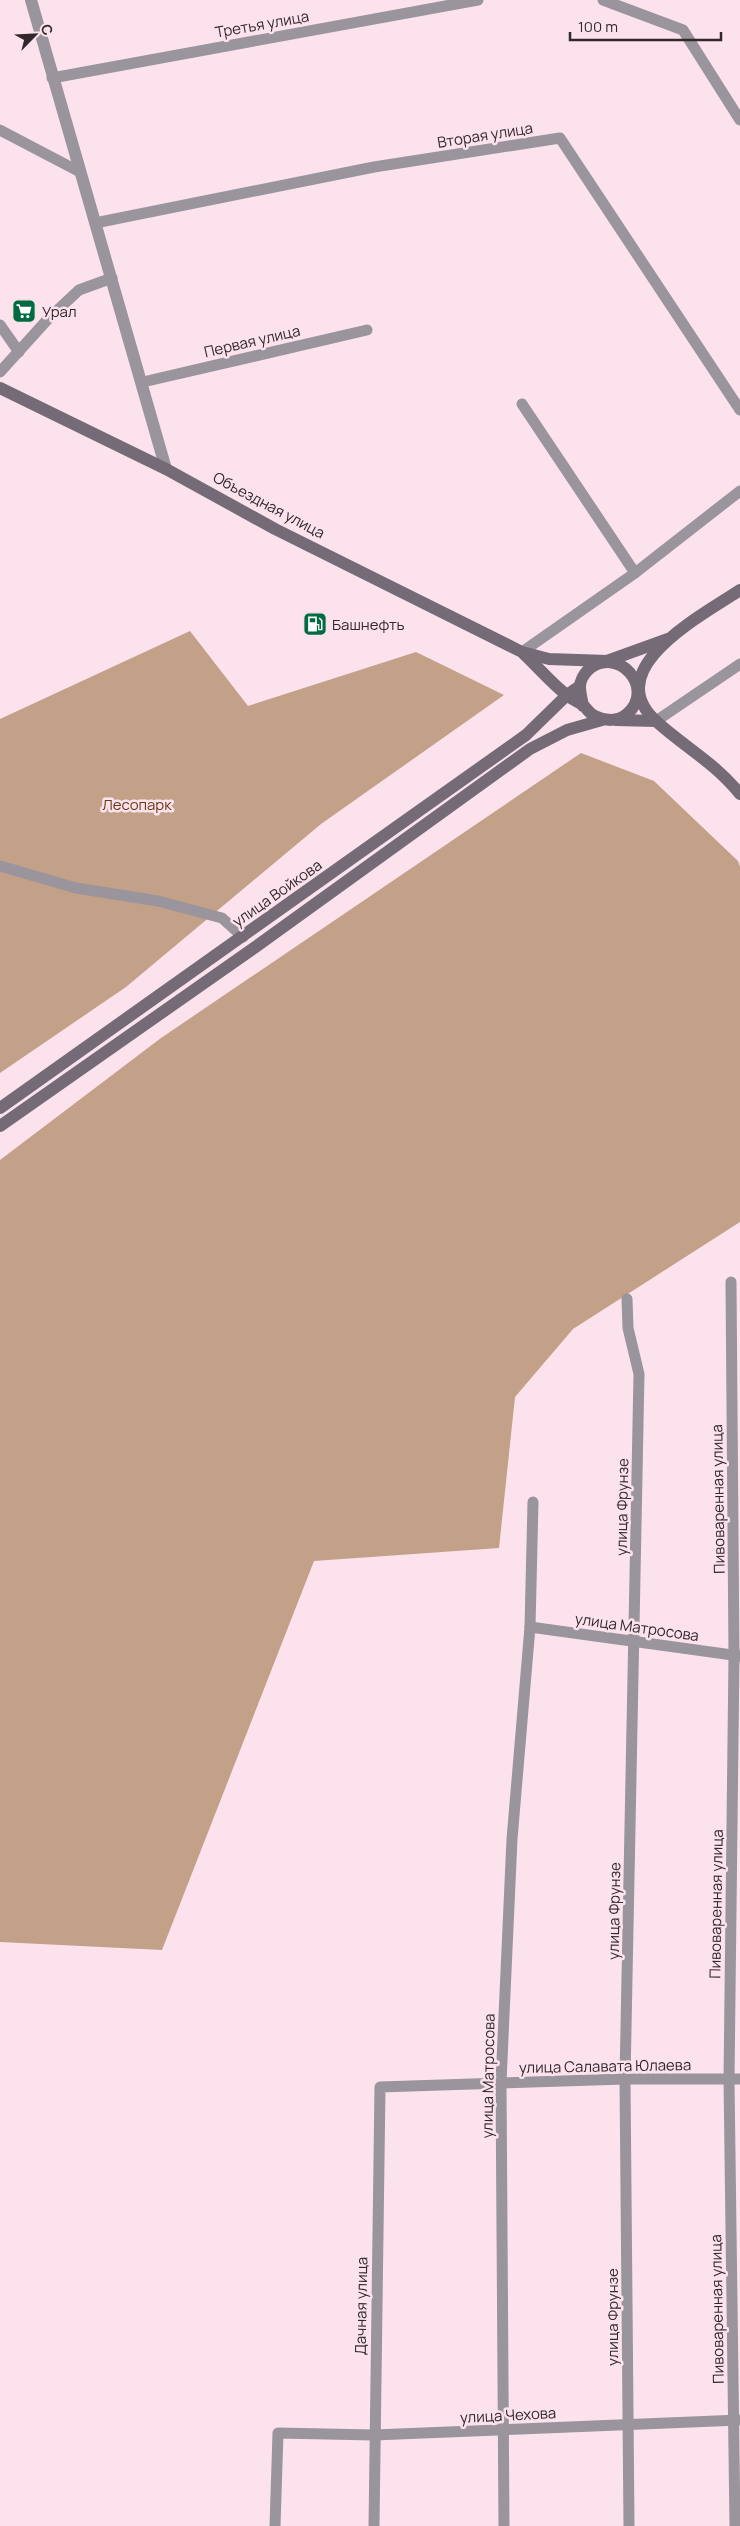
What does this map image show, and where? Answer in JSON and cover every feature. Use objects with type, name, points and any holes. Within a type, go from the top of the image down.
[{"type":"main road","name":"Объездная улица","points":[[0,388],[166,469],[275,529],[522,652]]},
{"type":"main road","points":[[608,720],[624,716],[632,709],[637,700],[642,673],[650,658],[668,639],[740,590]]},
{"type":"main road","points":[[583,706],[580,686],[585,674],[594,665],[668,639]]},
{"type":"main road","points":[[522,652],[549,659],[606,661],[622,664],[633,674],[645,708],[656,722],[724,774],[740,794]]},
{"type":"main road","points":[[522,652],[591,715],[608,720],[656,722]]},
{"type":"main road","name":"улица Войкова","points":[[0,1108],[526,735],[567,695],[580,686]]},
{"type":"main road","name":"улица Войкова","points":[[0,1126],[249,952],[530,749],[567,730],[608,720]]},
{"type":"street","points":[[31,0],[52,78],[143,382],[166,469]]},
{"type":"street","name":"Третья улица","points":[[52,78],[478,0]]},
{"type":"street","points":[[603,0],[684,30],[740,120]]},
{"type":"street","points":[[0,130],[80,172]]},
{"type":"street","name":"Вторая улица","points":[[95,223],[374,167],[560,138],[740,410]]},
{"type":"street","points":[[0,372],[48,319],[80,290],[112,278]]},
{"type":"street","points":[[0,325],[19,352]]},
{"type":"street","name":"Первая улица","points":[[143,382],[367,330]]},
{"type":"street","points":[[522,404],[635,573]]},
{"type":"street","points":[[522,652],[635,573],[740,491]]},
{"type":"street","points":[[656,722],[740,664]]},
{"type":"street","points":[[0,866],[76,888],[158,901],[222,918],[243,937]]},
{"type":"street","name":"Пивоваренная улица","points":[[731,1282],[737,1656],[734,2079],[735,2526]]},
{"type":"street","name":"улица Фрунзе","points":[[626,1299],[628,1328],[639,1374],[626,2079],[629,2526]]},
{"type":"street","name":"улица Матросова","points":[[504,2526],[501,2082],[512,1839],[530,1627],[533,1502]]},
{"type":"street","name":"улица Матросова","points":[[530,1627],[634,1640],[737,1656]]},
{"type":"street","name":"улица Салавата Юлаева","points":[[380,2087],[626,2079],[734,2079]]},
{"type":"street","name":"Дачная улица","points":[[374,2526],[380,2087]]},
{"type":"street","name":"улица Чехова","points":[[275,2526],[278,2433],[374,2435],[736,2420]]},
{"type":"green space","name":"Лесопарк","points":[[190,631],[248,706],[416,652],[504,695],[321,824],[126,987],[0,1073],[0,719]]},
{"type":"green space","points":[[581,753],[654,781],[738,861],[740,867],[740,1222],[573,1329],[515,1397],[499,1548],[314,1561],[162,1950],[0,1942],[0,1160],[161,1038]]},
{"type":"place","name":"Урал","points":[[24,311]]},
{"type":"place","name":"Башнефть","points":[[315,624]]}]
